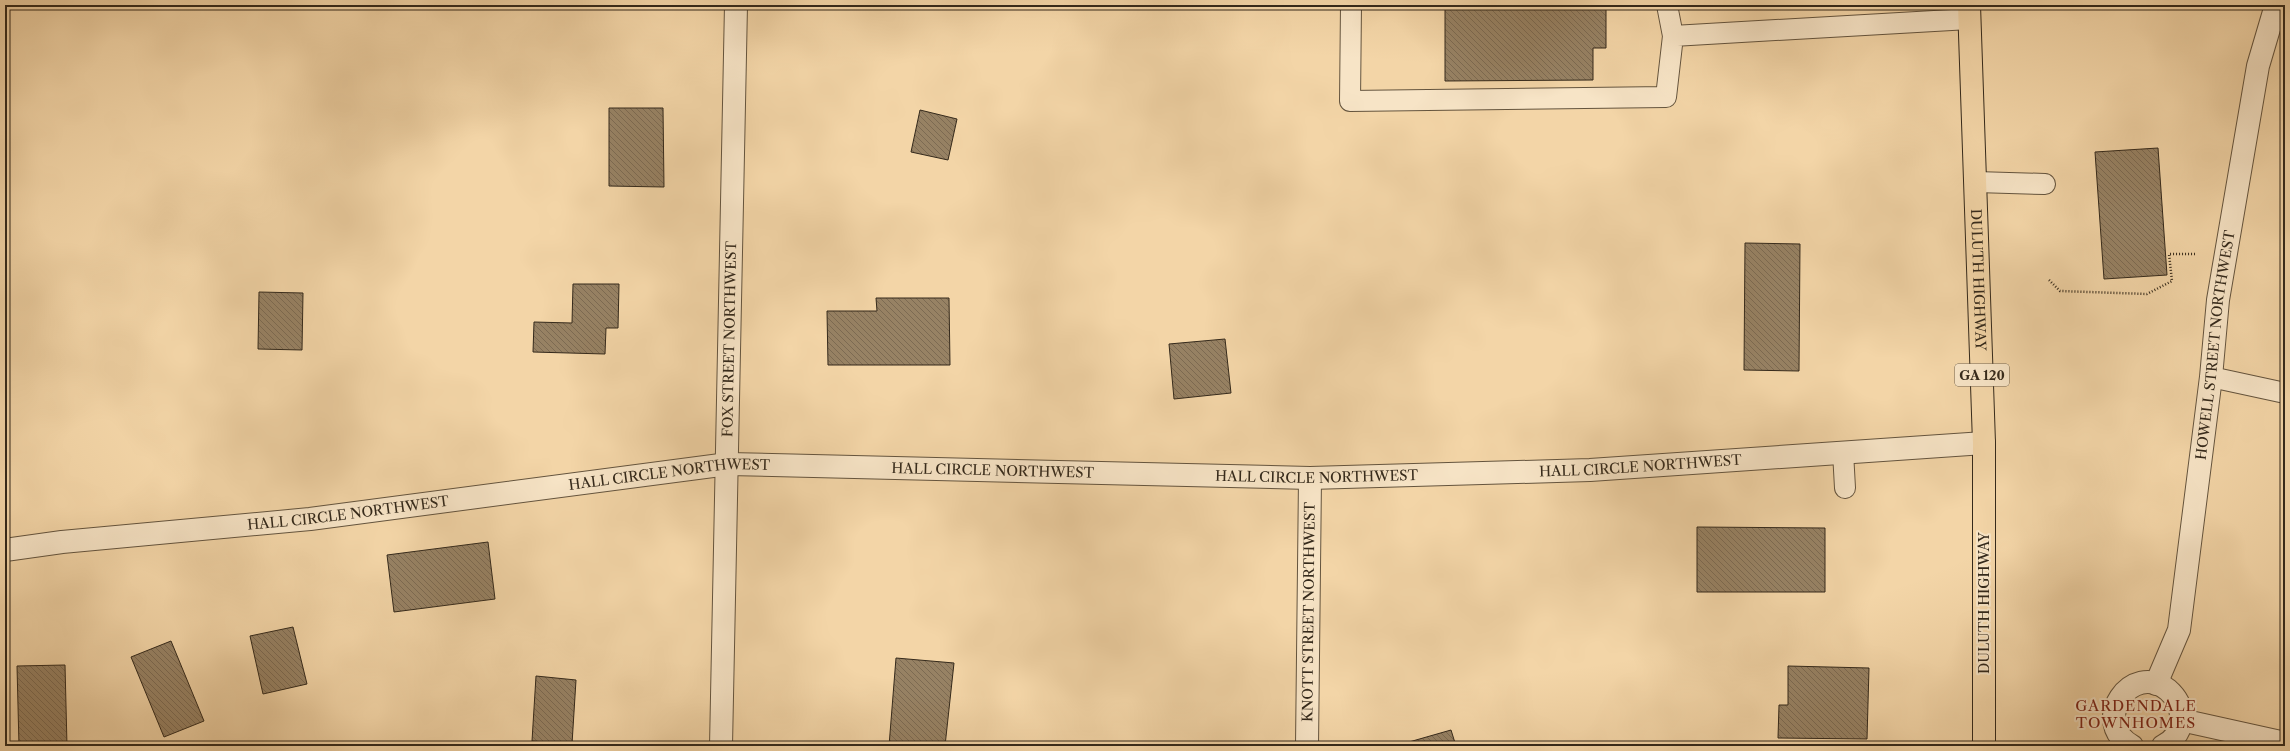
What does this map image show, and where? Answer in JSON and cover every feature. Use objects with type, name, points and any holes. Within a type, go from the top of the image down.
[{"type":"main road","name":"DULUTH HIGHWAY","points":[[1969,12],[1984,443],[1984,746]]},
{"type":"street","name":"FOX STREET NORTHWEST","points":[[721,746],[728,464],[736,5]]},
{"type":"street","name":"HOWELL STREET NORTHWEST","points":[[2156,684],[2179,630],[2218,300],[2225,253],[2258,66],[2277,5]]},
{"type":"street","name":"HALL CIRCLE NORTHWEST","points":[[5,550],[62,542],[310,519],[728,464],[1310,478],[1590,470],[1984,443]]},
{"type":"street","name":"KNOTT STREET NORTHWEST","points":[[1307,746],[1310,478]]},
{"type":"street","points":[[2132,746],[2122,739],[2117,731],[2114,717],[2116,703],[2121,695],[2137,684],[2156,684],[2165,687],[2178,701],[2181,720],[2179,729],[2174,738],[2164,746]]},
{"type":"street","points":[[2181,720],[2285,743]]},
{"type":"lane","points":[[1351,5],[1350,101],[1666,97],[1673,36],[1667,5]]},
{"type":"lane","points":[[2277,5],[2285,6]]},
{"type":"lane","points":[[1673,36],[1969,12]]},
{"type":"lane","points":[[1976,182],[2045,184]]},
{"type":"lane","points":[[2210,377],[2285,393]]},
{"type":"lane","points":[[1843,452],[1845,488]]},
{"type":"path","points":[[2050,280],[2060,291],[2147,294],[2172,281],[2169,254],[2225,253]]},
{"type":"building","points":[[1445,5],[1606,5],[1606,48],[1593,48],[1593,80],[1445,81]]},
{"type":"building","points":[[609,108],[663,108],[664,187],[609,186]]},
{"type":"building","points":[[920,110],[957,119],[948,160],[911,152]]},
{"type":"building","points":[[2158,148],[2167,275],[2104,279],[2095,152]]},
{"type":"building","points":[[1745,243],[1800,244],[1799,371],[1744,370]]},
{"type":"building","points":[[573,284],[619,284],[618,328],[606,328],[605,354],[533,352],[534,322],[572,323]]},
{"type":"building","points":[[259,292],[303,293],[302,350],[258,349]]},
{"type":"building","points":[[876,298],[949,298],[950,365],[828,365],[827,311],[877,311]]},
{"type":"building","points":[[1225,339],[1231,393],[1174,399],[1169,344]]},
{"type":"building","points":[[1697,527],[1825,528],[1825,592],[1697,592]]},
{"type":"building","points":[[488,542],[495,599],[394,612],[387,555]]},
{"type":"building","points":[[293,627],[307,684],[263,694],[250,636]]},
{"type":"building","points":[[171,641],[204,721],[164,737],[131,657]]},
{"type":"building","points":[[896,658],[954,663],[945,746],[889,746]]},
{"type":"building","points":[[65,665],[67,746],[19,746],[17,666]]},
{"type":"building","points":[[1788,666],[1869,668],[1867,739],[1778,738],[1779,705],[1788,705]]},
{"type":"building","points":[[536,676],[576,680],[572,744],[532,741]]},
{"type":"building","points":[[1451,730],[1456,746],[1403,746],[1402,744]]},
{"type":"district","name":"GARDENDALE TOWNHOMES","points":[[2136,714]]}]
